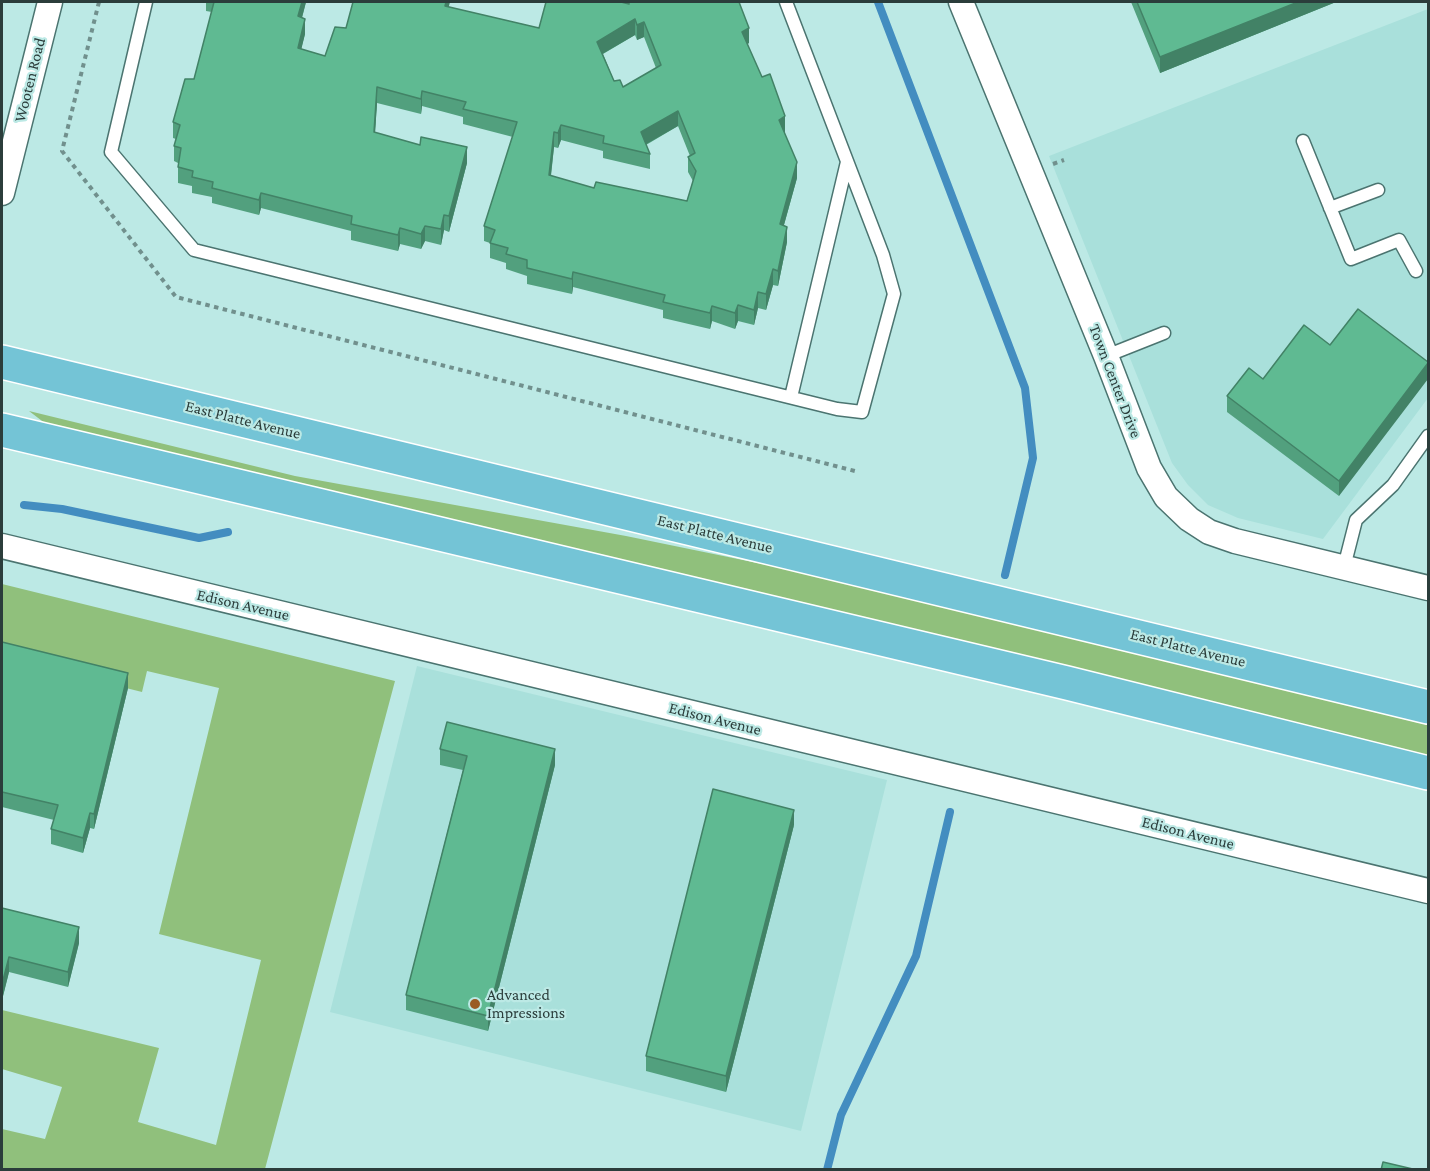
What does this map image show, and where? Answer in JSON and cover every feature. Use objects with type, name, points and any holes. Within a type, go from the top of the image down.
[{"type":"highway","name":"East Platte Avenue","points":[[2,362],[1428,707]]},
{"type":"highway","points":[[2,430],[1067,683],[1428,773]]},
{"type":"street","name":"Wooten Road","points":[[2,193],[50,2]]},
{"type":"street","name":"Town Center Drive","points":[[961,2],[1106,356],[1149,468],[1166,497],[1189,519],[1209,532],[1235,541],[1428,588]]},
{"type":"street","name":"Edison Avenue","points":[[2,546],[1428,891]]},
{"type":"lane","points":[[146,2],[111,152],[194,250],[837,409],[862,412],[894,294],[883,255],[786,2]]},
{"type":"lane","points":[[1303,141],[1351,259],[1399,240],[1416,271]]},
{"type":"lane","points":[[791,397],[847,161]]},
{"type":"lane","points":[[1330,208],[1378,190]]},
{"type":"lane","points":[[1106,356],[1164,333]]},
{"type":"lane","points":[[1344,567],[1356,520],[1393,485],[1428,436]]},
{"type":"path","points":[[99,2],[62,152],[176,297],[855,471]]},
{"type":"shaded area","points":[[1428,9],[1428,398],[1323,539],[1238,518],[1208,505],[1188,485],[1172,463],[1049,156]]},
{"type":"shaded area","points":[[417,666],[887,780],[801,1131],[330,1012]]},
{"type":"green space","points":[[29,411],[295,476],[626,536],[811,574],[1428,725],[1428,761],[46,424]]},
{"type":"green space","points":[[2,584],[395,681],[265,1169],[2,1169],[2,1129],[45,1139],[62,1087],[2,1069],[2,1010],[159,1048],[138,1122],[216,1145],[261,960],[159,934],[219,688],[147,671],[142,692],[2,657]]},
{"type":"building","points":[[214,2],[302,2],[298,16],[305,19],[298,48],[325,56],[335,27],[346,28],[353,2],[446,2],[445,6],[539,28],[546,2],[621,2],[629,4],[629,2],[739,2],[749,28],[742,32],[762,77],[770,74],[785,116],[779,120],[797,162],[780,224],[787,227],[778,271],[773,269],[766,294],[758,292],[754,310],[738,305],[735,313],[712,306],[710,313],[663,302],[665,295],[573,272],[572,279],[527,268],[527,260],[506,254],[508,248],[490,243],[495,230],[484,226],[517,122],[463,109],[466,102],[422,91],[421,99],[377,87],[374,132],[420,145],[421,137],[467,147],[449,216],[444,215],[441,229],[425,226],[421,234],[400,228],[398,235],[351,224],[352,216],[261,193],[259,200],[212,188],[213,182],[192,177],[193,171],[178,167],[181,148],[174,146],[180,125],[173,122],[185,79],[194,79]],"holes":[[[635,19],[637,25],[644,22],[661,65],[623,87],[620,80],[614,81],[597,42]],[[678,111],[695,153],[688,157],[696,171],[687,201],[596,182],[594,188],[549,175],[554,132],[558,133],[561,125],[604,136],[603,143],[650,154],[641,132]]]},
{"type":"building","points":[[1137,2],[1298,2],[1160,57]]},
{"type":"building","points":[[1358,309],[1428,363],[1339,481],[1227,396],[1249,368],[1263,379],[1304,325],[1330,345]]},
{"type":"building","points":[[2,642],[128,673],[94,814],[90,813],[83,838],[51,829],[58,805],[2,792]]},
{"type":"building","points":[[447,722],[555,749],[488,1016],[406,995],[467,756],[440,749]]},
{"type":"building","points":[[713,789],[794,810],[726,1076],[646,1056]]},
{"type":"building","points":[[2,908],[79,927],[68,972],[9,957],[2,984]]},
{"type":"building","points":[[1383,1162],[1417,1170],[1381,1170]]},
{"type":"waterway","points":[[878,2],[1025,388],[1033,458],[1005,575]]},
{"type":"waterway","points":[[24,505],[62,509],[199,538],[228,532]]},
{"type":"waterway","points":[[827,1170],[841,1115],[916,956],[950,812]]},
{"type":"place","name":"Advanced Impressions","points":[[475,1004]]}]
